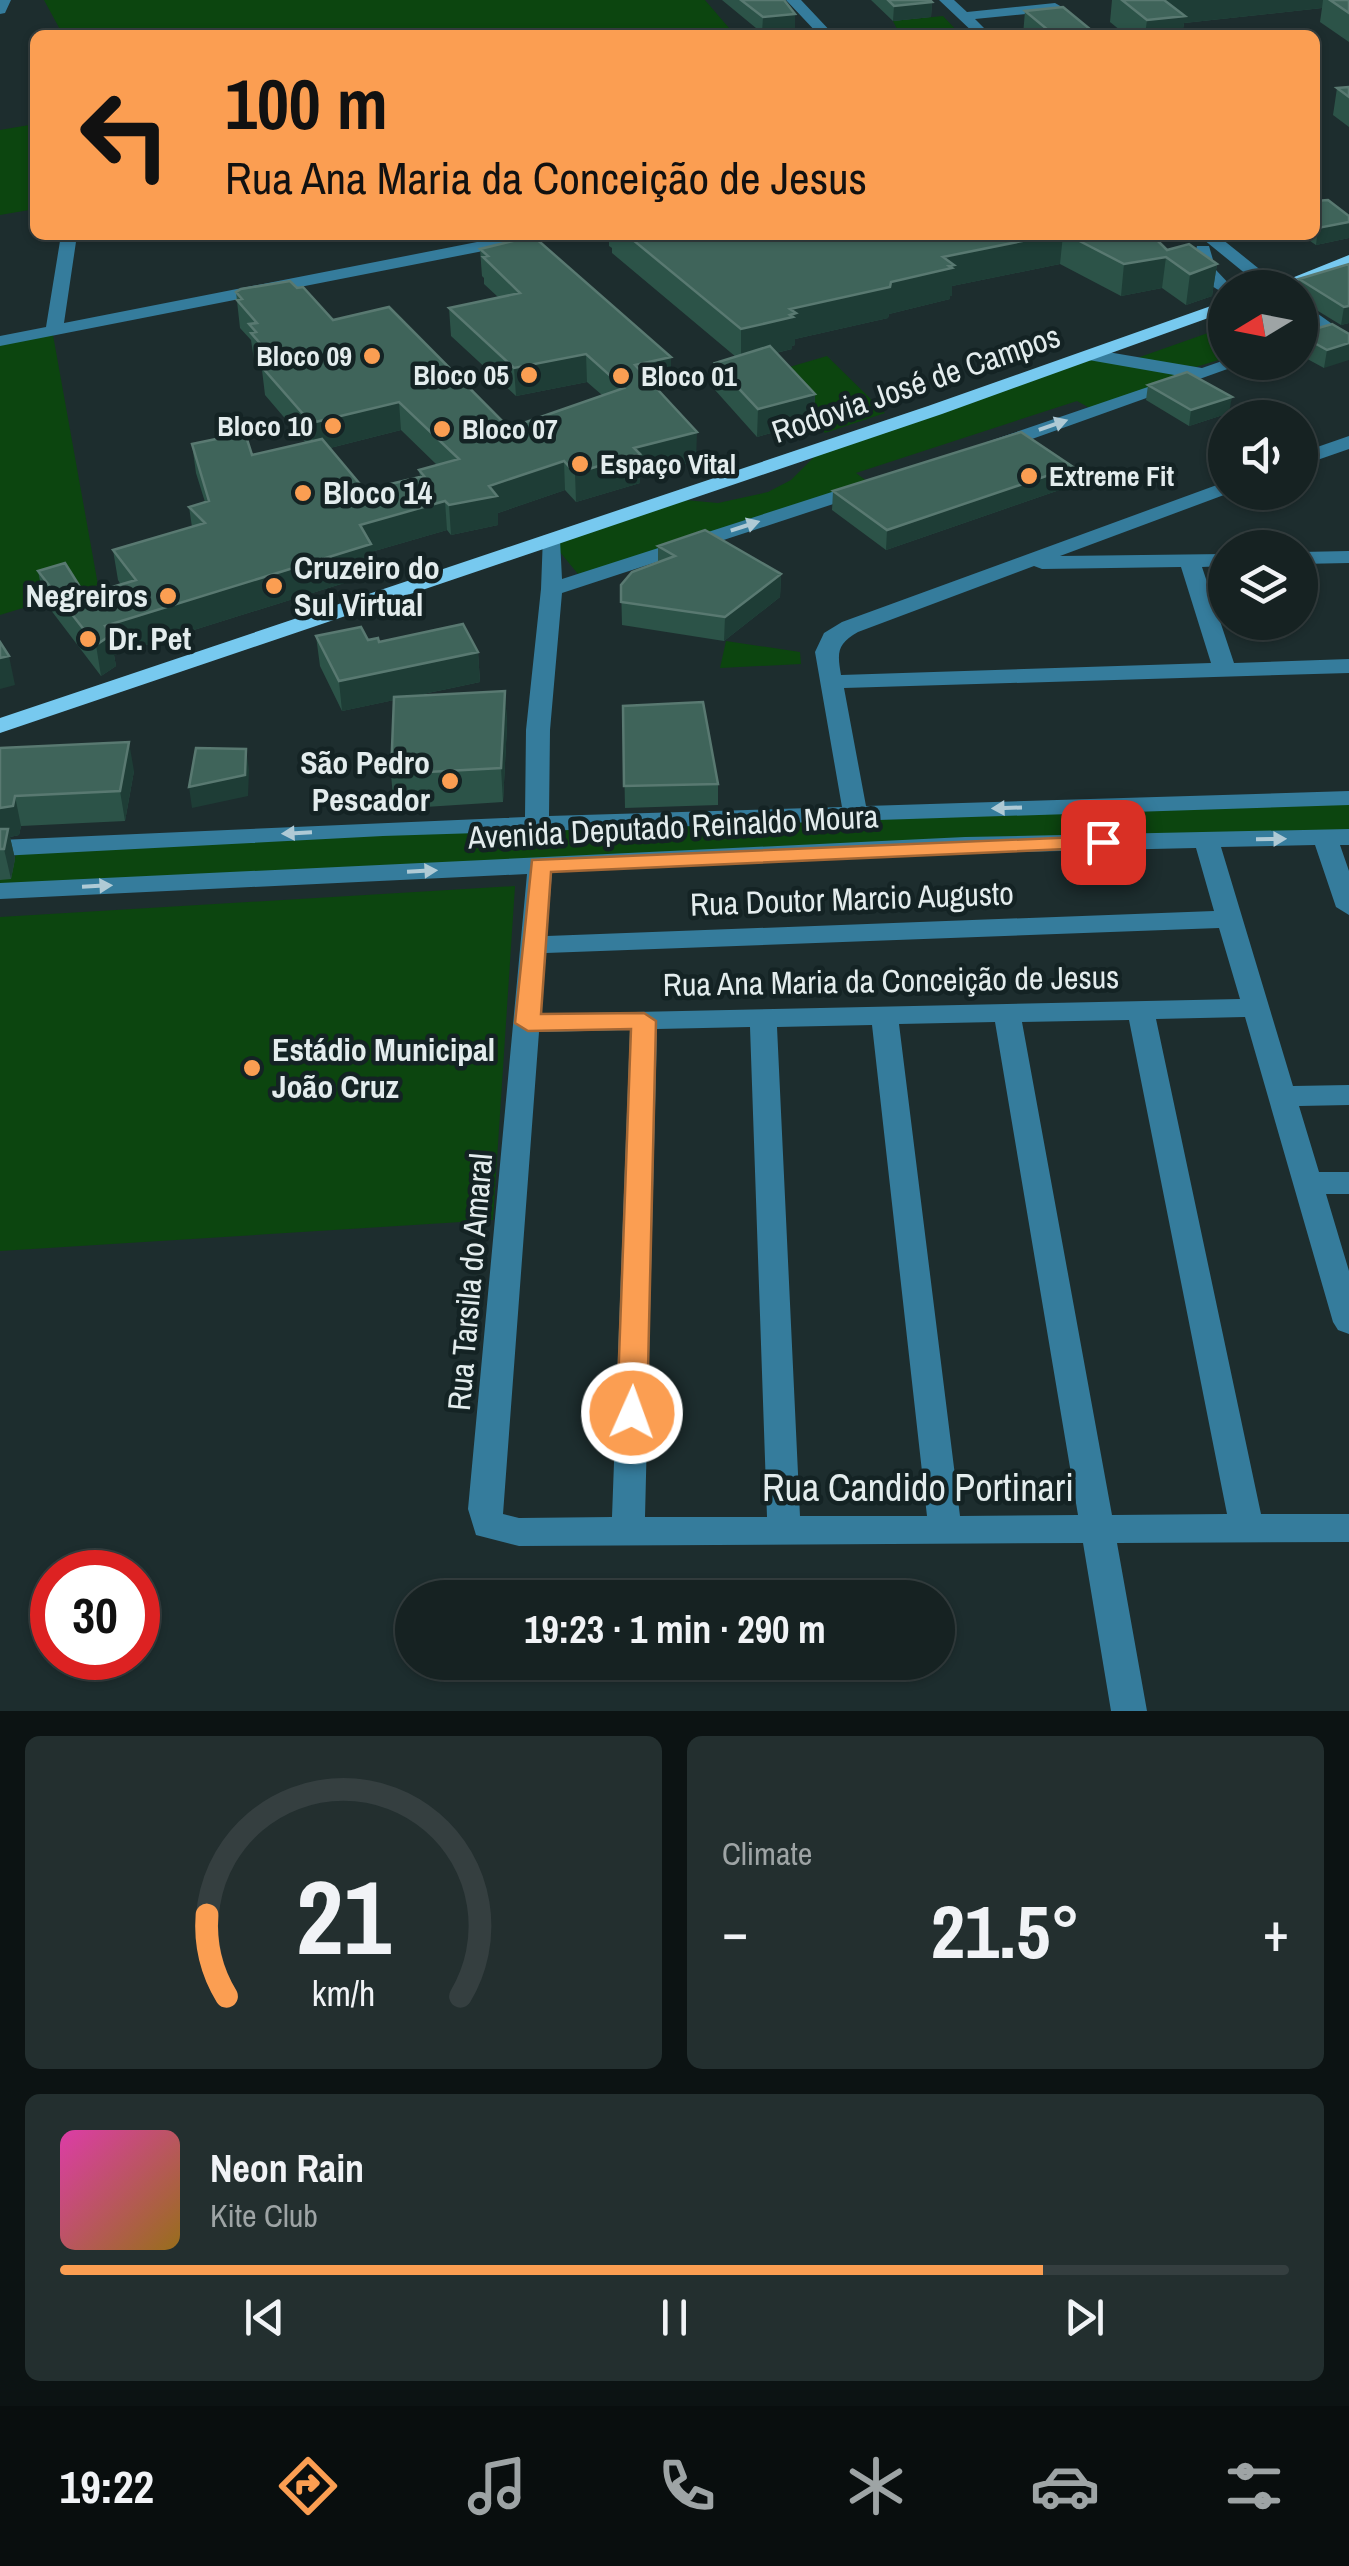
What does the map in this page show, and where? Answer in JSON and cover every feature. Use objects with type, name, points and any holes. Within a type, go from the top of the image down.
[{"type":"main road","points":[[1318,272],[1349,260]]},
{"type":"main road","name":"Rodovia José de Campos","points":[[0,726],[1208,312]]},
{"type":"street","points":[[0,10],[4,0]]},
{"type":"street","points":[[793,0],[822,30]]},
{"type":"street","points":[[946,0],[978,30]]},
{"type":"street","points":[[964,16],[1055,7]]},
{"type":"street","points":[[54,331],[67,240]]},
{"type":"street","points":[[0,341],[514,240]]},
{"type":"street","points":[[1204,240],[1202,260],[1210,270]]},
{"type":"street","points":[[1212,240],[1251,270]]},
{"type":"street","points":[[1318,327],[1324,334],[1349,345]]},
{"type":"street","points":[[1090,355],[1204,374]]},
{"type":"street","points":[[972,453],[1208,373]]},
{"type":"street","points":[[1318,453],[1349,442]]},
{"type":"street","points":[[1318,460],[1349,461]]},
{"type":"street","points":[[552,589],[888,480]]},
{"type":"street","points":[[856,812],[826,652],[832,638],[850,626],[1208,494]]},
{"type":"street","points":[[537,824],[538,730],[552,589],[550,540]]},
{"type":"street","points":[[1318,558],[1349,557]]},
{"type":"street","points":[[1022,563],[1208,560]]},
{"type":"street","points":[[1190,561],[1225,671]]},
{"type":"street","points":[[832,682],[1349,666]]},
{"type":"street","name":"Avenida Deputado Reinaldo Moura","points":[[0,848],[856,812],[1349,798]]},
{"type":"street","points":[[957,809],[965,846]]},
{"type":"street","points":[[1337,837],[1349,907]]},
{"type":"street","name":"Avenida Deputado Reinaldo Moura","points":[[0,891],[965,846],[1337,837]]},
{"type":"street","points":[[1206,840],[1307,1183],[1344,1288],[1349,1322]]},
{"type":"street","name":"Rua Tarsila do Amaral","points":[[488,1525],[486,1509],[540,866]]},
{"type":"street","name":"Rua Doutor Marcio Augusto","points":[[536,945],[1229,920]]},
{"type":"street","name":"Rua Ana Maria da Conceição de Jesus","points":[[528,1023],[1256,1008]]},
{"type":"street","points":[[1142,1011],[1247,1529]]},
{"type":"street","points":[[1007,1014],[1130,1711]]},
{"type":"street","points":[[885,1017],[946,1530]]},
{"type":"street","points":[[763,1019],[784,1530]]},
{"type":"street","points":[[628,1531],[644,1021]]},
{"type":"street","points":[[1282,1096],[1349,1094]]},
{"type":"street","points":[[1307,1183],[1349,1183]]},
{"type":"street","name":"Rua Candido Portinari","points":[[488,1525],[519,1532],[1349,1528]]},
{"type":"green space","points":[[44,0],[705,0],[731,30],[60,30]]},
{"type":"green space","points":[[943,16],[956,30],[898,30],[893,21]]},
{"type":"green space","points":[[30,125],[30,210],[0,215],[0,130]]},
{"type":"green space","points":[[1208,333],[1208,363],[1196,367],[1137,358]]},
{"type":"green space","points":[[53,335],[98,585],[0,615],[0,345]]},
{"type":"green space","points":[[1090,355],[1204,374],[1095,411],[1077,401],[856,473],[872,485],[578,574],[550,540],[673,499],[718,503],[768,492],[791,480],[824,447]]},
{"type":"green space","points":[[827,356],[885,413],[825,433],[769,373]]},
{"type":"green space","points":[[726,641],[800,652],[801,664],[720,668]]},
{"type":"green space","points":[[1349,798],[1349,836],[0,891],[0,859],[15,858],[17,847]]},
{"type":"green space","name":"Estádio Municipal João Cruz","points":[[515,886],[493,1220],[0,1251],[0,917]]},
{"type":"building","points":[[741,0],[784,0],[795,14],[763,17]]},
{"type":"building","points":[[888,0],[930,0],[932,2],[894,6]]},
{"type":"building","points":[[1122,0],[1164,0],[1185,16],[1147,20]]},
{"type":"building","points":[[1330,0],[1349,0],[1349,13]]},
{"type":"building","points":[[1063,7],[1091,30],[1048,30],[1025,11]]},
{"type":"building","points":[[1328,200],[1349,216],[1349,222],[1320,228],[1320,201]]},
{"type":"building","points":[[517,240],[538,240],[671,357],[635,365],[697,432],[634,448],[640,454],[575,473],[564,461],[489,486],[497,496],[449,505],[445,501],[360,525],[371,544],[105,626],[111,635],[96,645],[38,571],[65,563],[85,595],[136,580],[113,550],[205,523],[189,507],[209,501],[192,444],[245,433],[252,455],[322,439],[365,490],[424,476],[419,470],[459,459],[399,402],[311,423],[262,367],[268,366],[261,358],[271,356],[251,333],[256,332],[249,324],[257,323],[237,300],[242,299],[236,292],[241,289],[290,281],[297,288],[303,287],[333,320],[389,307],[509,428],[624,388],[586,354],[514,368],[449,308],[520,293],[483,257],[488,256],[480,249]]},
{"type":"building","points":[[633,240],[1027,240],[943,257],[954,265],[949,266],[952,268],[891,282],[890,287],[790,309],[796,313],[790,315],[793,317],[741,329]]},
{"type":"building","points":[[1078,240],[1157,240],[1167,250],[1189,244],[1217,264],[1190,274],[1166,257],[1124,264]]},
{"type":"building","points":[[1349,264],[1349,306],[1344,307],[1318,291],[1318,273]]},
{"type":"building","points":[[1332,324],[1349,334],[1349,343],[1327,350],[1318,345],[1318,328]]},
{"type":"building","points":[[770,346],[815,394],[758,409],[715,363]]},
{"type":"building","points":[[1187,372],[1232,397],[1208,400],[1208,405],[1191,410],[1148,385]]},
{"type":"building","points":[[1021,432],[1073,467],[887,530],[833,491]]},
{"type":"building","points":[[705,530],[781,574],[725,617],[621,602],[621,585],[632,572],[675,556],[658,546]]},
{"type":"building","points":[[463,624],[478,652],[339,681],[316,636],[361,627],[368,640],[378,638],[379,642]]},
{"type":"building","points":[[0,642],[9,656],[0,658]]},
{"type":"building","points":[[505,691],[501,768],[391,774],[394,697]]},
{"type":"building","points":[[703,702],[718,784],[624,786],[623,706]]},
{"type":"building","points":[[129,742],[120,791],[15,796],[13,806],[0,808],[0,748]]},
{"type":"building","points":[[196,748],[246,749],[245,775],[189,787]]},
{"type":"building","points":[[0,829],[8,829],[4,849],[0,849]]},
{"type":"place","name":"Bloco 09","points":[[372,356]]},
{"type":"place","name":"Bloco 05","points":[[529,375]]},
{"type":"place","name":"Bloco 01","points":[[621,376]]},
{"type":"place","name":"Bloco 10","points":[[333,426]]},
{"type":"place","name":"Bloco 07","points":[[442,429]]},
{"type":"place","name":"Espaço Vital","points":[[580,464]]},
{"type":"place","name":"Extreme Fit","points":[[1029,476]]},
{"type":"place","name":"Bloco 14","points":[[303,493]]},
{"type":"place","name":"Cruzeiro do Sul Virtual","points":[[274,586]]},
{"type":"place","name":"Negreiros","points":[[168,596]]},
{"type":"place","name":"Dr. Pet","points":[[88,639]]},
{"type":"place","name":"São Pedro Pescador","points":[[450,781]]},
{"type":"place","name":"Estádio Municipal João Cruz","points":[[252,1068]]},
{"type":"route","points":[[632,1413],[644,1021],[528,1023],[540,866],[1103,842]]}]
